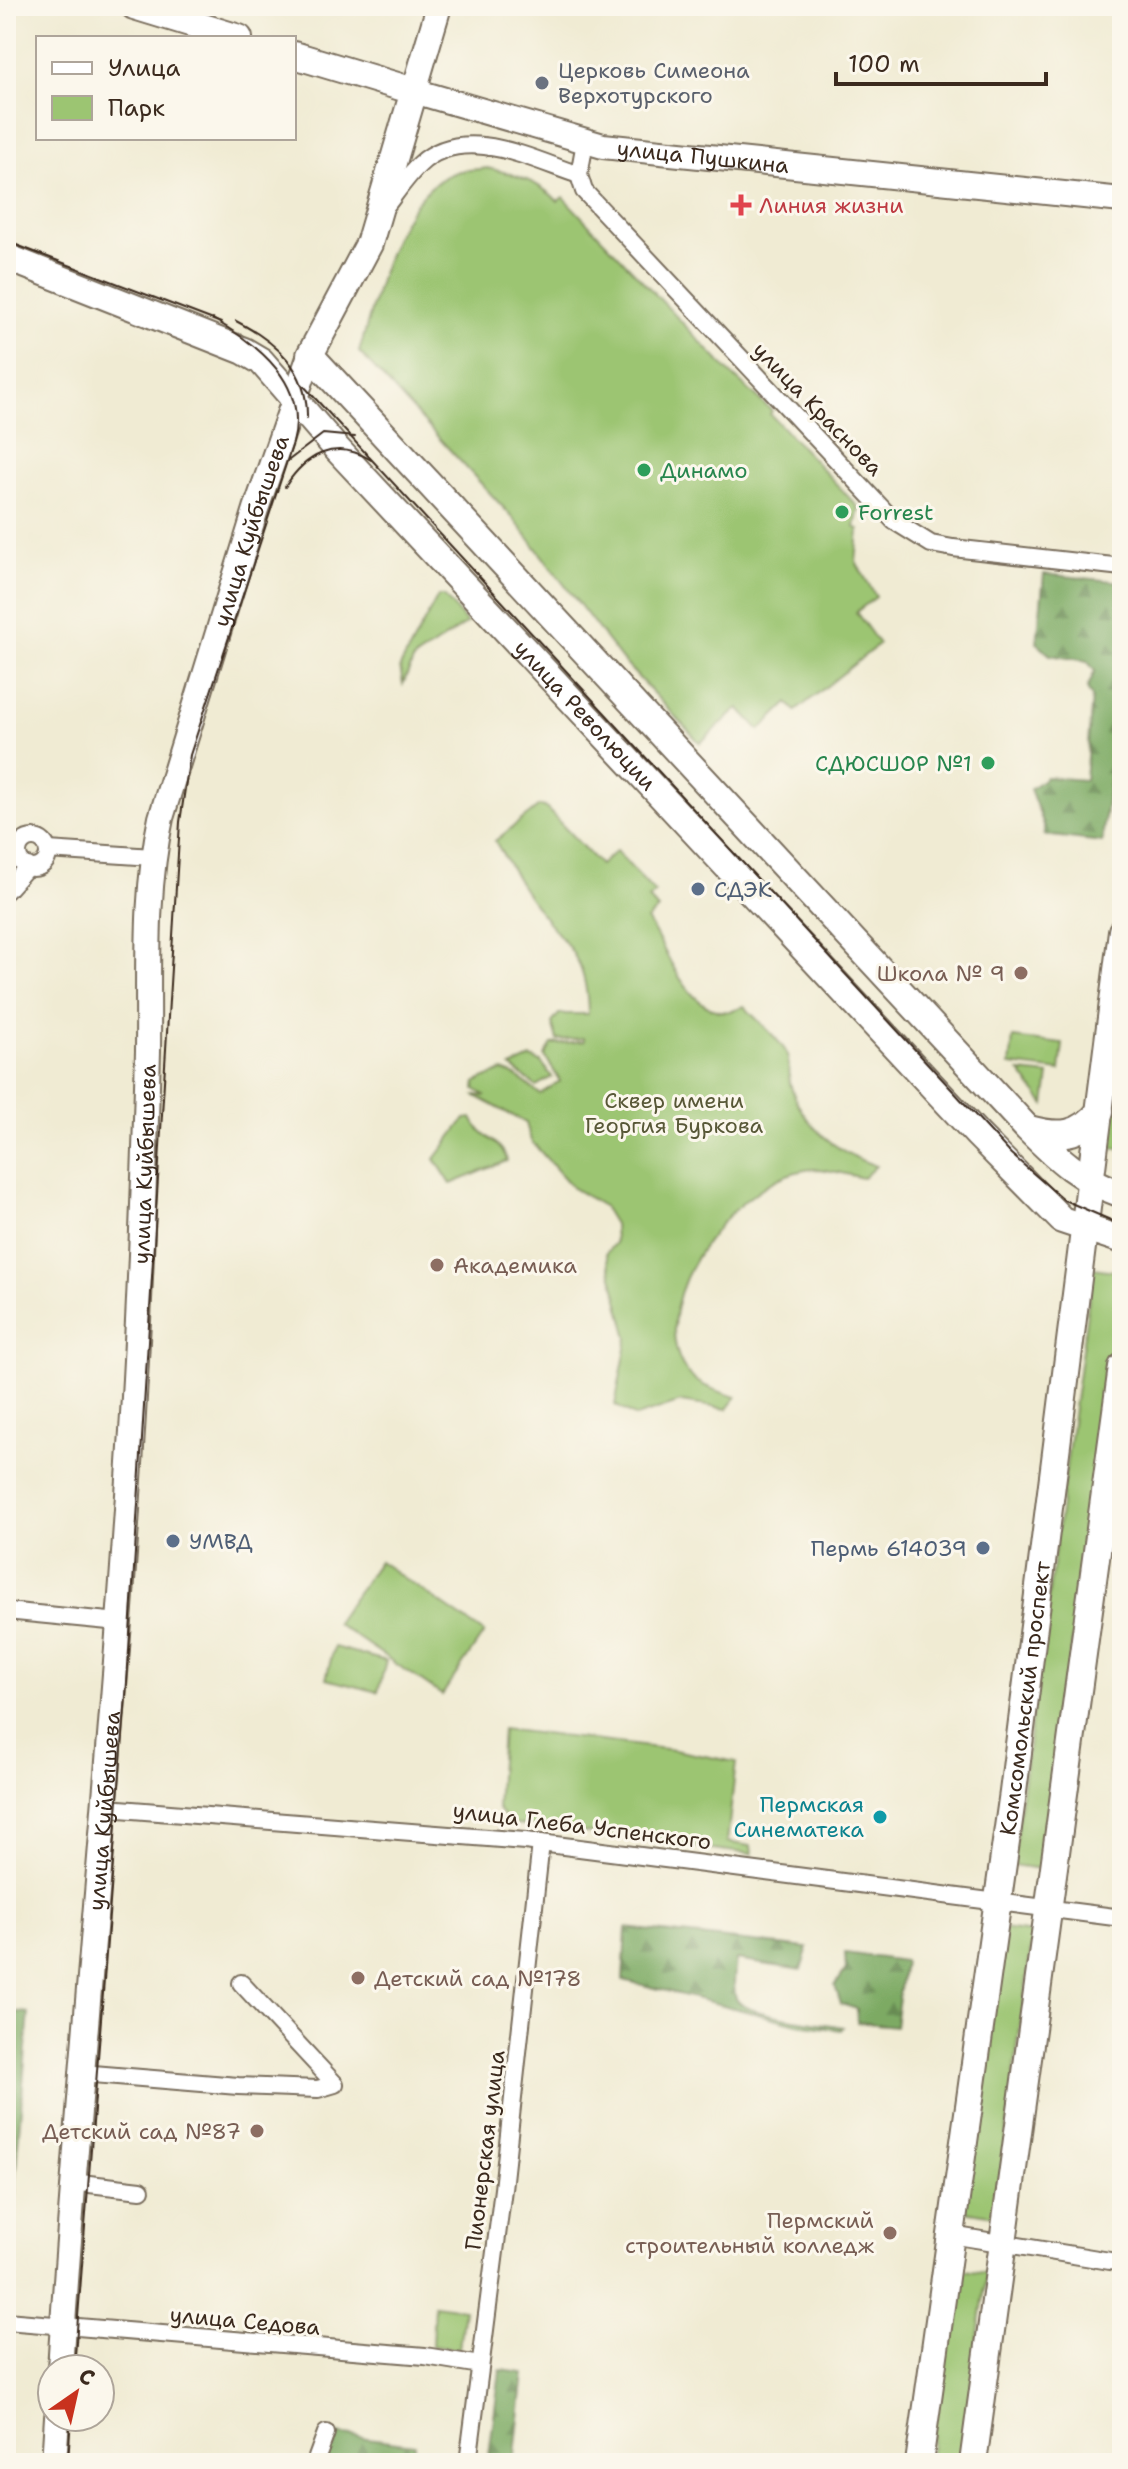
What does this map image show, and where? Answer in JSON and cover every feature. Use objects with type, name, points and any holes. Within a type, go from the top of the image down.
[{"type":"main road","points":[[134,6],[232,36]]},
{"type":"main road","name":"улица Куйбышева","points":[[61,2353],[81,2073],[107,1808],[119,1622],[146,1126],[147,952],[153,857],[165,804],[293,398],[310,355],[360,266],[439,6]]},
{"type":"main road","name":"улица Пушкина","points":[[296,56],[585,142],[667,155],[1122,200]]},
{"type":"main road","name":"улица Революции","points":[[6,257],[244,351],[261,361],[978,1135],[1062,1220],[1122,1240]]},
{"type":"main road","name":"улица Революции","points":[[310,355],[1027,1128],[1068,1168],[1091,1183],[1122,1194]]},
{"type":"main road","name":"Комсомольский проспект","points":[[919,2463],[997,1902],[1122,931]]},
{"type":"main road","points":[[1027,1128],[1059,1136],[1090,1124],[1100,1111]]},
{"type":"main road","points":[[973,2463],[1049,1909],[1113,1494],[1122,1367]]},
{"type":"main road","points":[[54,2463],[56,2433]]},
{"type":"street","points":[[378,214],[421,163],[459,147],[486,146],[579,175],[585,142]]},
{"type":"street","name":"улица Краснова","points":[[579,175],[584,191],[894,521],[915,536],[953,548],[1122,567]]},
{"type":"street","points":[[6,834],[20,845]]},
{"type":"street","points":[[6,891],[28,866],[43,864],[48,850],[43,841],[33,837],[20,845]]},
{"type":"street","points":[[20,845],[20,860],[28,866]]},
{"type":"street","points":[[48,850],[153,857]]},
{"type":"street","points":[[6,1611],[119,1622]]},
{"type":"street","name":"улица Глеба Успенского","points":[[107,1808],[424,1830],[1122,1918]]},
{"type":"street","name":"Пионерская улица","points":[[468,2463],[541,1843]]},
{"type":"street","points":[[81,2073],[238,2086],[318,2089],[335,2084],[241,1983]]},
{"type":"street","points":[[72,2182],[141,2190]]},
{"type":"street","points":[[951,2235],[1122,2263]]},
{"type":"street","name":"улица Седова","points":[[6,2321],[425,2356],[480,2365]]},
{"type":"street","points":[[315,2463],[326,2433]]},
{"type":"green space","name":"Динамо","points":[[487,168],[525,179],[558,201],[563,197],[730,373],[772,411],[770,414],[859,508],[855,527],[859,530],[856,562],[876,597],[856,612],[879,644],[796,711],[788,703],[760,730],[739,708],[700,743],[623,661],[513,518],[359,352],[391,249],[417,202],[435,184],[456,172]]},
{"type":"green space","points":[[1044,574],[1122,582],[1122,675],[1102,842],[1044,835],[1044,825],[1030,789],[1046,777],[1085,780],[1092,697],[1087,689],[1095,671],[1087,661],[1050,655],[1037,643]]},
{"type":"green space","points":[[438,596],[444,596],[467,623],[414,659],[403,684],[400,667]]},
{"type":"green space","name":"Сквер имени Георгия Буркова","points":[[539,806],[545,807],[600,865],[616,851],[655,893],[649,899],[658,909],[647,920],[684,984],[711,1008],[726,1011],[744,1006],[786,1052],[795,1098],[811,1124],[834,1145],[876,1166],[863,1178],[815,1169],[787,1175],[758,1191],[730,1214],[706,1243],[688,1274],[676,1307],[675,1339],[684,1368],[694,1379],[736,1397],[727,1409],[681,1402],[636,1417],[615,1405],[628,1338],[606,1253],[615,1243],[614,1224],[603,1206],[573,1188],[531,1141],[526,1123],[474,1095],[486,1096],[475,1089],[476,1082],[503,1071],[516,1076],[540,1094],[560,1081],[545,1056],[552,1044],[584,1041],[584,1038],[557,1040],[552,1023],[559,1014],[588,1014],[587,993],[578,963],[526,893],[495,841]]},
{"type":"green space","points":[[1013,1038],[1063,1044],[1060,1071],[1010,1065]]},
{"type":"green space","points":[[1122,1040],[1122,1149],[1109,1147]]},
{"type":"green space","points":[[531,1058],[541,1062],[552,1077],[536,1086],[511,1067]]},
{"type":"green space","points":[[1020,1072],[1049,1075],[1045,1105]]},
{"type":"green space","points":[[472,1118],[501,1149],[507,1161],[451,1184],[435,1159],[465,1119]]},
{"type":"green space","points":[[1093,1268],[1122,1272],[1122,1277],[1041,1869],[1012,1865]]},
{"type":"green space","points":[[379,1561],[484,1633],[442,1695],[336,1623]]},
{"type":"green space","points":[[334,1647],[386,1661],[378,1692],[326,1679]]},
{"type":"green space","points":[[502,1729],[674,1750],[736,1762],[727,1842],[751,1846],[752,1854],[509,1823],[497,1808]]},
{"type":"green space","points":[[626,1928],[808,1948],[801,1970],[736,1960],[736,1998],[742,2004],[767,2014],[843,2027],[841,2030],[797,2024],[623,1980]]},
{"type":"green space","points":[[1003,1929],[1033,1933],[995,2216],[964,2211]]},
{"type":"green space","points":[[845,1953],[904,1961],[895,2026],[857,2022],[857,2009],[841,2004],[835,1986],[846,1969]]},
{"type":"green space","points":[[6,2011],[29,2013],[9,2250],[6,2250]]},
{"type":"green space","points":[[956,2269],[987,2273],[960,2463],[929,2463]]},
{"type":"green space","points":[[434,2305],[464,2309],[459,2349],[432,2346]]},
{"type":"green space","points":[[500,2370],[524,2373],[514,2463],[488,2463]]},
{"type":"green space","points":[[336,2434],[415,2444],[412,2463],[318,2463],[334,2447]]},
{"type":"tram line","points":[[6,241],[221,323]]},
{"type":"tram line","points":[[75,2353],[127,1682],[180,822],[190,755],[293,443],[296,422],[294,402],[276,369],[247,341],[213,319]]},
{"type":"tram line","points":[[236,321],[264,338],[296,371],[306,401],[307,418]]},
{"type":"tram line","points":[[302,384],[1011,1154],[1064,1200],[1122,1225]]},
{"type":"tram line","points":[[289,460],[323,434],[355,437]]},
{"type":"tram line","points":[[285,487],[302,466],[322,453],[345,450],[371,460]]},
{"type":"tram line","points":[[68,2463],[70,2433]]},
{"type":"place","name":"Церковь Симеона Верхотурского","points":[[542,83]]},
{"type":"place","name":"Линия жизни","points":[[741,205]]},
{"type":"place","name":"Динамо","points":[[644,470]]},
{"type":"place","name":"Forrest","points":[[842,512]]},
{"type":"place","name":"СДЮСШОР №1","points":[[988,763]]},
{"type":"place","name":"СДЭК","points":[[698,889]]},
{"type":"place","name":"Школа № 9","points":[[1021,973]]},
{"type":"place","name":"Академика","points":[[437,1265]]},
{"type":"place","name":"УМВД","points":[[173,1541]]},
{"type":"place","name":"Пермь 614039","points":[[983,1548]]},
{"type":"place","name":"Пермская Синематека","points":[[880,1817]]},
{"type":"place","name":"Детский сад №178","points":[[358,1978]]},
{"type":"place","name":"Детский сад №87","points":[[257,2131]]},
{"type":"place","name":"Пермский строительный колледж","points":[[890,2233]]}]
